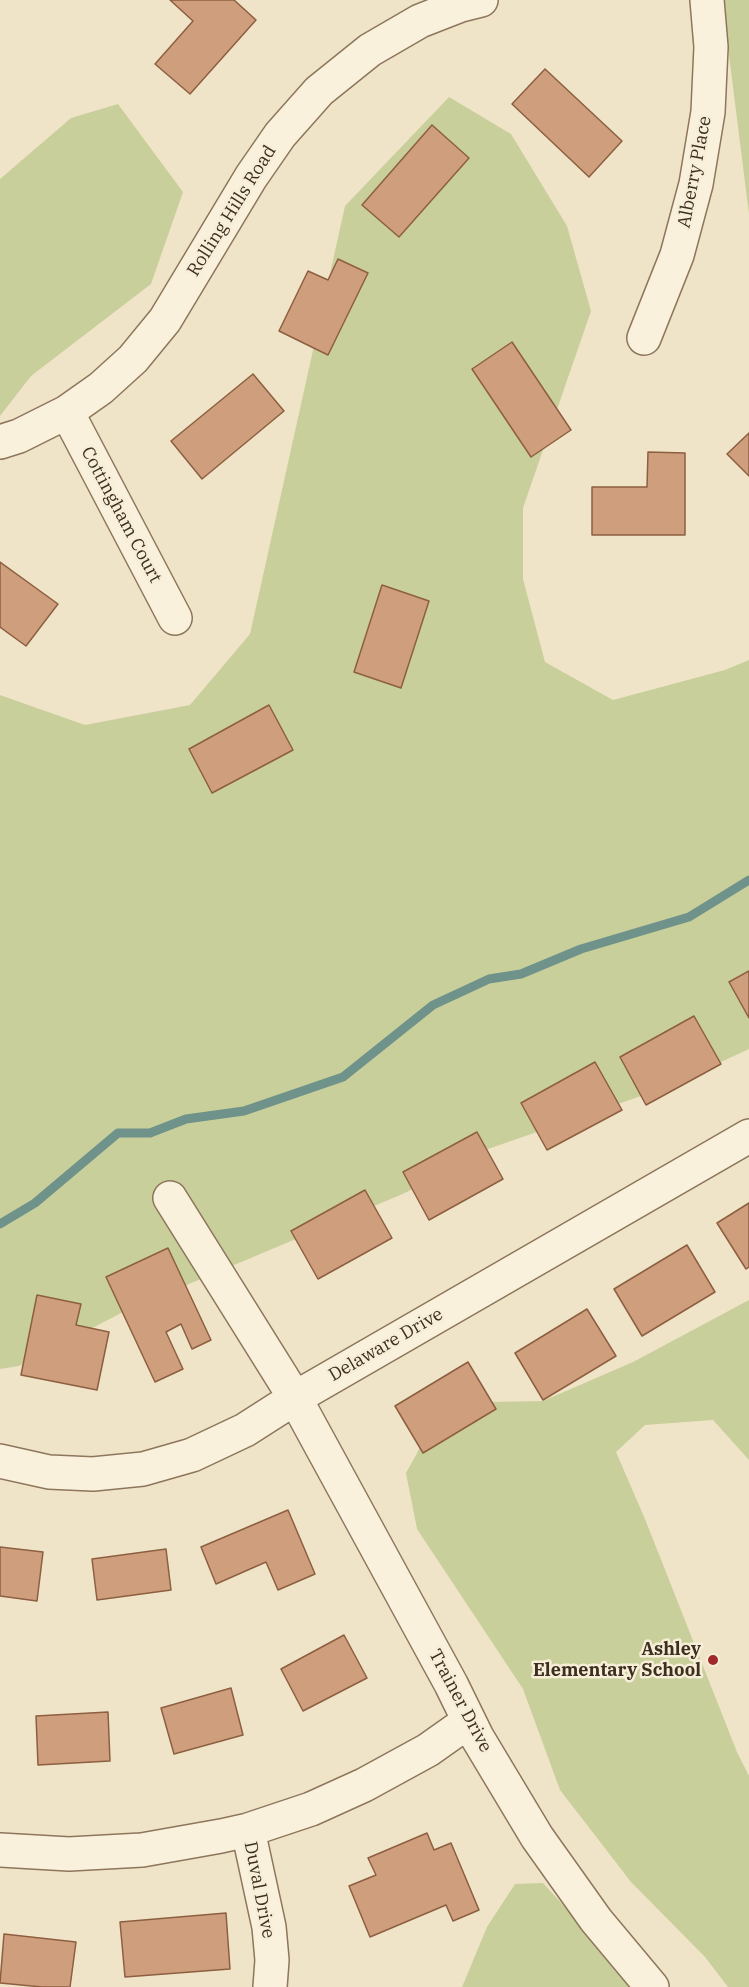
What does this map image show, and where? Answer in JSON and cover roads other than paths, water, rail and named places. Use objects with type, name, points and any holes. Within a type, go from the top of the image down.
[{"type":"street","name":"Rolling Hills Road","points":[[0,442],[19,436],[67,412],[101,388],[133,359],[165,320],[251,177],[280,135],[319,91],[370,50],[420,21],[481,0]]},
{"type":"street","name":"Alberry Place","points":[[644,338],[677,255],[696,184],[708,112],[711,47],[707,0]]},
{"type":"street","name":"Cottingham Court","points":[[67,412],[175,618]]},
{"type":"street","name":"Delaware Drive","points":[[0,1461],[49,1472],[93,1474],[143,1469],[192,1455],[245,1430],[295,1398],[749,1136]]},
{"type":"street","name":"Trainer Drive","points":[[170,1198],[295,1398],[469,1721],[537,1837],[596,1920],[652,1987]]},
{"type":"street","points":[[0,1850],[69,1854],[142,1850],[248,1830],[311,1809],[364,1785],[428,1750],[469,1721]]},
{"type":"street","name":"Duval Drive","points":[[248,1830],[269,1927],[272,1960],[270,1987]]},
{"type":"waterway","points":[[0,1224],[35,1203],[118,1133],[150,1133],[186,1119],[244,1111],[343,1077],[433,1005],[489,979],[521,974],[581,949],[689,917],[749,880]]},
{"type":"place","name":"Ashley Elementary School","points":[[713,1660]]}]
